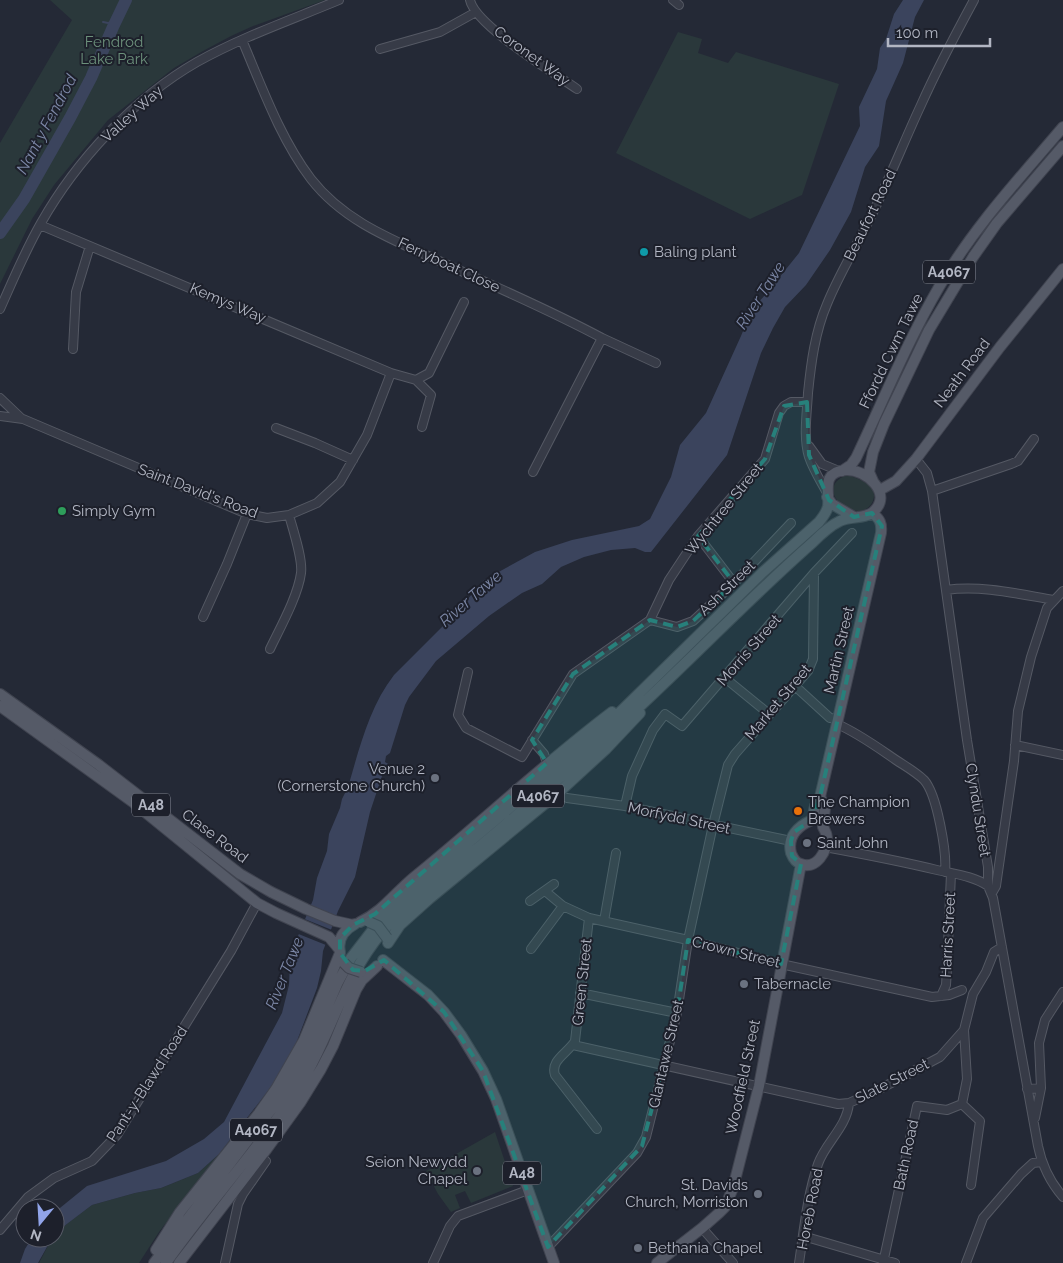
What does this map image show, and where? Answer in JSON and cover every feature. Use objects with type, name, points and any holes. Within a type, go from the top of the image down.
[{"type":"main road","name":"Ffordd Cwm Tawe","points":[[841,471],[851,465],[856,458],[920,323],[940,286],[983,222],[1063,127]]},
{"type":"main road","name":"Ffordd Cwm Tawe","points":[[876,485],[869,472],[873,452],[929,330],[964,271],[997,223],[1063,146]]},
{"type":"main road","name":"Neath Road","points":[[876,485],[896,481],[916,459],[1000,347],[1063,269]]},
{"type":"main road","points":[[852,470],[876,485],[880,501],[872,513],[854,517],[832,504],[826,494],[830,479],[841,471],[852,470]]},
{"type":"main road","name":"A4067","points":[[152,1263],[280,1098],[312,1043],[337,984],[351,958],[375,927],[399,901],[592,738],[766,569],[820,522],[828,507],[826,494]]},
{"type":"main road","name":"Martin Street","points":[[812,820],[815,806],[820,797],[882,533],[880,519],[872,513]]},
{"type":"main road","name":"A4067","points":[[166,1263],[288,1102],[308,1071],[352,976],[382,933],[423,892],[480,846],[650,697],[781,570],[828,528],[840,521],[854,517]]},
{"type":"main road","points":[[152,1263],[157,1247],[180,1212],[259,1113],[291,1064],[304,1040],[341,955],[340,938],[345,931],[375,914],[409,881],[547,763],[645,687]]},
{"type":"main road","name":"Clase Road","points":[[0,694],[99,765],[240,874],[271,892],[335,921],[361,923]]},
{"type":"main road","points":[[387,941],[400,925],[429,898],[558,792],[606,749],[643,710],[650,697]]},
{"type":"main road","name":"Clase Road","points":[[0,706],[134,803],[257,903],[329,937],[341,955]]},
{"type":"main road","points":[[820,797],[825,807],[823,826],[826,832],[826,847],[822,857],[816,863],[807,865],[795,861],[792,856],[790,841],[794,832],[803,824],[812,820],[823,826]]},
{"type":"main road","name":"Woodfield Street","points":[[657,1263],[702,1228],[725,1207],[733,1188],[758,1086],[801,864]]},
{"type":"main road","points":[[179,1263],[286,1124],[300,1103],[333,1046],[356,990],[362,980],[380,963],[387,951],[387,941],[378,926],[361,923]]},
{"type":"main road","points":[[341,955],[353,970],[361,972],[380,963]]},
{"type":"main road","name":"A48","points":[[380,963],[428,995],[461,1035],[486,1077],[496,1098],[554,1263]]},
{"type":"street","name":"Valley Way","points":[[0,309],[40,225],[65,184],[123,119],[171,79],[196,63],[242,40],[339,0]]},
{"type":"street","name":"Coronet Way","points":[[470,0],[476,12],[492,29],[577,89]]},
{"type":"street","name":"Beaufort Road","points":[[826,494],[814,469],[807,442],[810,368],[826,306],[840,274],[881,197],[940,65],[974,0]]},
{"type":"street","points":[[380,49],[440,32],[476,12]]},
{"type":"street","name":"Ferryboat Close","points":[[242,40],[273,113],[312,180],[331,200],[374,231],[656,363]]},
{"type":"street","name":"Kemys Way","points":[[40,225],[392,373],[416,380]]},
{"type":"street","points":[[73,349],[76,292],[90,246]]},
{"type":"street","points":[[422,427],[431,395],[416,380],[429,373],[464,302]]},
{"type":"street","points":[[534,472],[602,338]]},
{"type":"street","name":"Saint David's Road","points":[[0,416],[23,419],[247,514],[267,518],[290,515],[317,503],[340,482],[367,435],[392,373]]},
{"type":"street","name":"Saint David's Road","points":[[0,398],[23,419]]},
{"type":"street","name":"Wychtree Street","points":[[468,672],[458,716],[466,728],[522,757],[573,674],[650,620],[669,580],[698,536],[765,459],[779,413],[784,406],[791,402],[808,402]]},
{"type":"street","points":[[276,428],[353,460]]},
{"type":"street","points":[[932,491],[1011,464],[1018,460],[1034,439]]},
{"type":"street","points":[[807,442],[822,464],[841,471]]},
{"type":"street","name":"Clyndu Street","points":[[916,459],[927,473],[932,491],[990,890],[1027,1089],[1042,1162],[1063,1197]]},
{"type":"street","points":[[203,617],[247,514]]},
{"type":"street","points":[[270,649],[295,593],[302,572],[290,515]]},
{"type":"street","name":"Ash Street","points":[[650,620],[677,627],[693,621],[734,583],[791,523]]},
{"type":"street","points":[[814,573],[852,533]]},
{"type":"street","points":[[698,536],[734,583]]},
{"type":"street","name":"Morris Street","points":[[625,806],[632,776],[653,730],[665,714],[682,726],[814,573]]},
{"type":"street","name":"Market Street","points":[[713,825],[728,765],[769,714],[808,671],[813,659],[814,573]]},
{"type":"street","points":[[946,590],[988,588],[1054,600]]},
{"type":"street","points":[[826,847],[881,857],[980,880],[990,890],[996,886],[1014,761],[1018,710],[1031,657],[1048,608],[1063,591]]},
{"type":"street","points":[[725,678],[769,714]]},
{"type":"street","name":"Harris Street","points":[[795,686],[830,718],[906,767],[924,780],[928,786],[933,797],[945,847],[948,872],[947,969],[946,985],[941,996]]},
{"type":"street","points":[[532,740],[544,754],[547,763]]},
{"type":"street","points":[[1015,745],[1063,755]]},
{"type":"street","name":"Morfydd Street","points":[[567,798],[625,806],[790,841]]},
{"type":"street","name":"Glantawe Street","points":[[548,1247],[642,1146],[646,1137],[676,1013],[688,940],[713,825]]},
{"type":"street","points":[[604,921],[616,853]]},
{"type":"street","points":[[530,901],[554,884]]},
{"type":"street","name":"Crown Street","points":[[545,891],[563,906],[589,918],[688,940],[781,964],[932,997],[962,990]]},
{"type":"street","name":"Pant-y-Blawd Road","points":[[0,1230],[28,1197],[54,1178],[92,1161],[117,1134],[231,951],[257,903]]},
{"type":"street","points":[[531,949],[563,906]]},
{"type":"street","name":"Green Street","points":[[573,1045],[589,918]]},
{"type":"street","points":[[971,1185],[980,1120],[962,1104],[967,1079],[964,1030],[973,994],[986,972],[994,952],[1002,947]]},
{"type":"street","points":[[1034,1123],[1041,1088],[1039,1043],[1045,1020],[1063,992]]},
{"type":"street","points":[[580,993],[676,1013]]},
{"type":"street","name":"Slate Street","points":[[573,1045],[838,1104],[849,1103],[878,1090],[940,1057],[964,1030]]},
{"type":"street","points":[[573,1045],[570,1050],[555,1062],[553,1069],[555,1075],[596,1128]]},
{"type":"street","points":[[1027,1089],[1041,1088]]},
{"type":"street","name":"Horeb Road","points":[[799,1263],[806,1216],[818,1163],[848,1113],[849,1103]]},
{"type":"street","name":"Bath Road","points":[[884,1261],[917,1106],[947,1110],[962,1104]]},
{"type":"street","points":[[225,1263],[238,1204],[266,1161]]},
{"type":"street","points":[[966,1263],[982,1218],[1021,1174],[1033,1163],[1042,1162]]},
{"type":"street","points":[[433,1263],[450,1226],[458,1216],[528,1190]]},
{"type":"street","points":[[187,1263],[217,1213]]},
{"type":"street","points":[[702,1228],[733,1263]]},
{"type":"street","points":[[803,1236],[895,1263]]},
{"type":"highlighted area","points":[[807,402],[809,455],[829,500],[854,517],[872,513],[882,526],[820,797],[812,820],[794,832],[791,841],[792,856],[801,864],[781,964],[688,940],[677,1013],[642,1146],[548,1247],[483,1071],[444,1012],[384,960],[365,971],[353,970],[340,953],[340,938],[353,925],[375,914],[547,763],[532,740],[573,674],[650,620],[677,627],[693,621],[734,583],[698,536],[765,459],[784,406]]},
{"type":"green space","name":"Fendrod Lake Park","points":[[50,0],[325,0],[253,26],[203,51],[174,68],[108,120],[54,185],[32,219],[0,284],[0,143],[72,20]]},
{"type":"green space","points":[[678,32],[702,39],[698,53],[728,63],[736,52],[839,84],[802,195],[750,219],[616,153]]},
{"type":"green space","points":[[847,475],[864,482],[872,488],[874,499],[864,510],[849,509],[837,500],[834,487],[838,480]]},
{"type":"green space","points":[[495,1132],[513,1186],[471,1203],[465,1191],[455,1195],[460,1208],[451,1212],[438,1194],[426,1171]]},
{"type":"green space","points":[[219,1154],[159,1232],[139,1263],[39,1263],[47,1248],[65,1248],[65,1225],[92,1205],[161,1188],[198,1173]]},
{"type":"water","name":"River Tawe","points":[[903,0],[924,0],[915,17],[903,63],[886,101],[879,146],[865,167],[851,212],[830,250],[806,285],[785,307],[773,328],[761,353],[727,455],[651,552],[635,548],[611,550],[584,557],[561,567],[542,584],[522,593],[489,616],[436,661],[405,705],[390,753],[386,756],[385,762],[390,765],[389,769],[384,770],[370,812],[355,877],[338,911],[323,951],[317,988],[297,1041],[287,1062],[271,1087],[219,1154],[198,1173],[161,1188],[92,1205],[65,1225],[65,1204],[87,1186],[166,1161],[204,1139],[224,1122],[282,1013],[289,985],[290,961],[294,950],[293,947],[299,941],[298,936],[313,900],[317,878],[327,851],[329,834],[348,787],[371,715],[385,687],[394,675],[456,613],[484,580],[535,552],[572,540],[639,526],[650,519],[671,477],[680,445],[706,413],[752,309],[799,253],[860,126],[859,107],[877,69],[880,48],[886,39],[894,14]]},
{"type":"water","points":[[46,1248],[38,1263],[20,1263],[25,1249]]},
{"type":"pier","points":[[302,918],[332,930],[326,945],[296,933]]},
{"type":"waterway","name":"Nant y Fendrod","points":[[0,233],[24,199],[70,118],[91,78],[126,0]]},
{"type":"waterway","points":[[103,22],[116,21]]},
{"type":"place","name":"Baling plant","points":[[644,252]]},
{"type":"place","name":"Simply Gym","points":[[62,511]]},
{"type":"place","name":"Venue 2 (Cornerstone Church)","points":[[435,778]]},
{"type":"place","name":"The Champion Brewers","points":[[798,811]]},
{"type":"place","name":"Saint John","points":[[807,843]]},
{"type":"place","name":"Tabernacle","points":[[744,984]]},
{"type":"place","name":"Seion Newydd Chapel","points":[[477,1171]]},
{"type":"place","name":"St. Davids Church, Morriston","points":[[758,1194]]},
{"type":"place","name":"Bethania Chapel","points":[[638,1248]]}]
